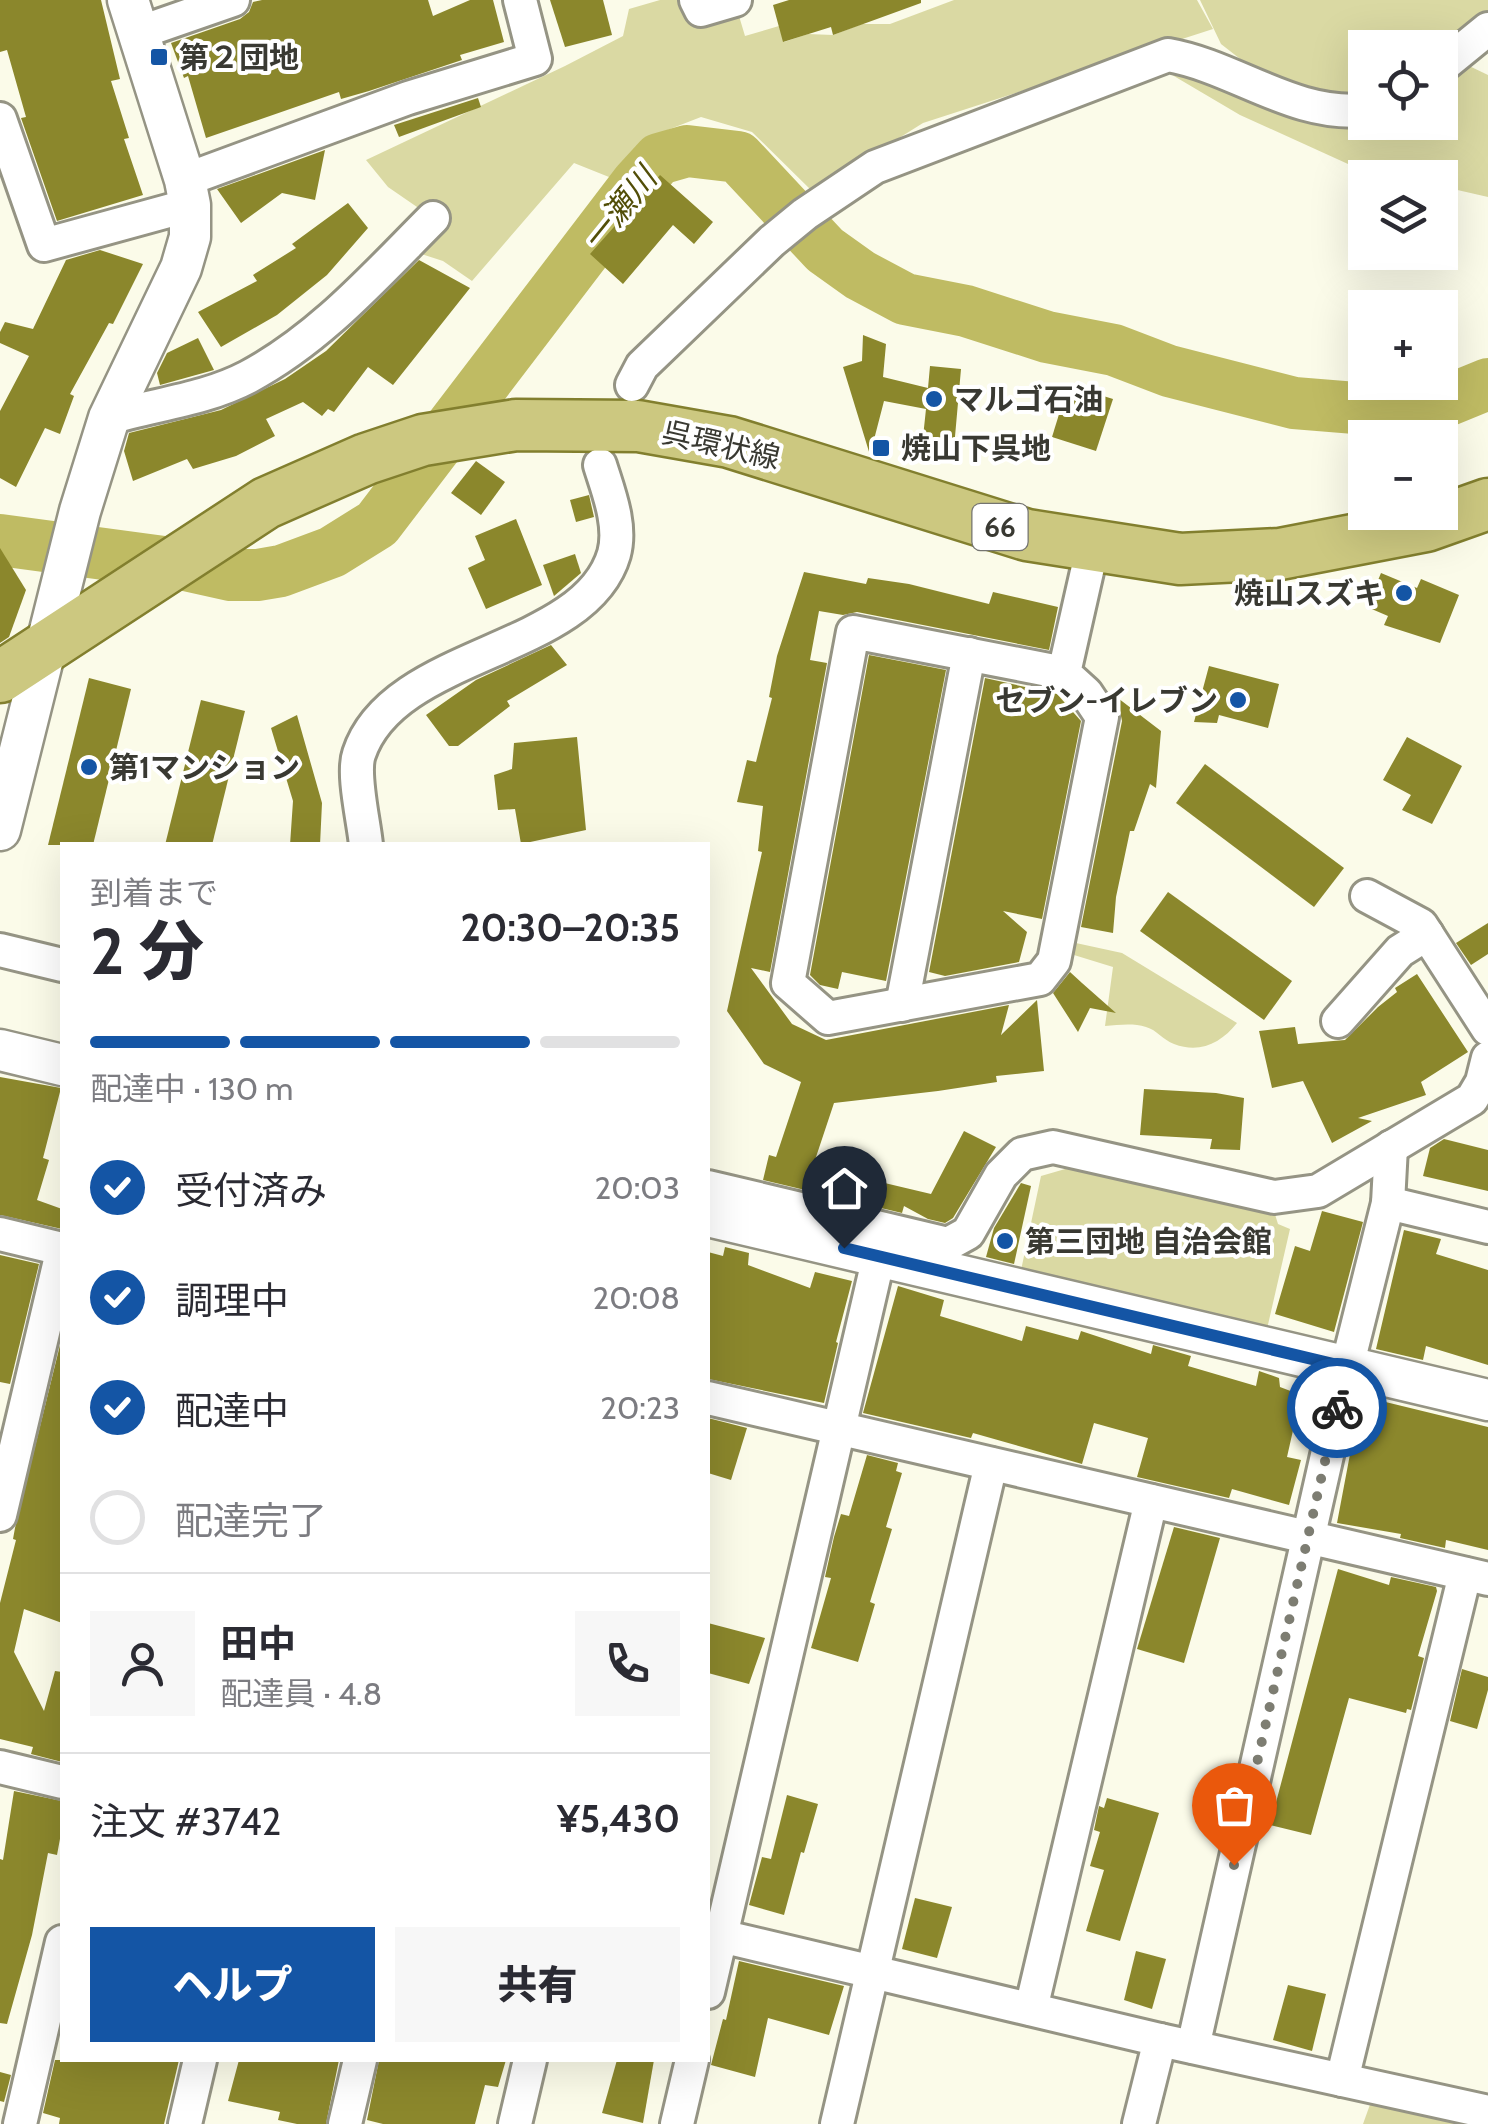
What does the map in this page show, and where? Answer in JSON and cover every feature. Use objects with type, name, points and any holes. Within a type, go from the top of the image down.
[{"type":"main road","name":"呉環状線","points":[[0,677],[266,503],[366,459],[424,440],[516,425],[638,426],[729,442],[1027,535],[1180,559],[1280,554],[1426,526],[1488,504]]},
{"type":"street","points":[[0,830],[80,511],[109,418],[182,268],[190,237],[188,192],[133,16],[233,0]]},
{"type":"street","points":[[0,119],[44,246],[188,192],[408,98],[535,59],[520,0]]},
{"type":"street","points":[[696,0],[700,10],[734,0]]},
{"type":"street","points":[[1458,54],[1488,30]]},
{"type":"street","points":[[632,386],[642,366],[772,242],[874,166],[1168,55],[1298,103],[1348,111]]},
{"type":"street","points":[[109,418],[185,401],[248,377],[339,314],[433,218]]},
{"type":"street","points":[[366,842],[357,759],[370,727],[417,688],[565,614],[595,591],[615,552],[614,512],[600,464]]},
{"type":"street","points":[[1064,673],[1093,546]]},
{"type":"street","points":[[852,632],[968,654],[1064,673],[1086,693],[1102,717],[1054,961],[1040,980],[828,1018],[788,983],[852,632]]},
{"type":"street","points":[[902,1005],[968,654]]},
{"type":"street","points":[[1367,896],[1421,925],[1488,1029]]},
{"type":"street","points":[[1338,1022],[1400,951],[1427,934]]},
{"type":"street","points":[[0,950],[60,964]]},
{"type":"street","points":[[0,1050],[60,1065]]},
{"type":"street","points":[[710,1188],[948,1244],[968,1233],[1001,1175],[1022,1154],[1053,1147],[1274,1196],[1318,1191],[1392,1147],[1480,1108],[1488,1058]]},
{"type":"street","points":[[1193,2048],[1346,1367],[1388,1203],[1392,1147]]},
{"type":"street","points":[[1388,1203],[1488,1226]]},
{"type":"street","points":[[710,1216],[1488,1400]]},
{"type":"street","points":[[0,1234],[60,1249]]},
{"type":"street","points":[[710,1973],[714,1935],[879,1256]]},
{"type":"street","points":[[0,1515],[60,1259]]},
{"type":"street","points":[[710,1398],[1477,1577],[1342,2080]]},
{"type":"street","points":[[837,2124],[991,1464]]},
{"type":"street","points":[[1030,2009],[1151,1501]]},
{"type":"street","points":[[0,1767],[60,1782]]},
{"type":"street","points":[[714,1935],[1193,2048],[1488,2112]]},
{"type":"street","points":[[20,2124],[60,1951]]},
{"type":"street","points":[[1139,2124],[1160,2040]]},
{"type":"street","points":[[186,2124],[200,2062]]},
{"type":"street","points":[[345,2124],[360,2062]]},
{"type":"street","points":[[515,2124],[530,2062]]},
{"type":"street","points":[[677,2124],[692,2062]]},
{"type":"shaded area","points":[[660,0],[683,0],[703,17],[739,16],[745,36],[779,26],[784,42],[808,34],[833,35],[862,24],[890,24],[954,0],[1197,0],[1213,29],[923,123],[813,192],[752,132],[701,117],[652,136],[614,179],[574,163],[472,281],[443,261],[409,250],[433,218],[388,187],[366,160],[623,36],[629,9]]},
{"type":"shaded area","points":[[1200,0],[1488,0],[1488,13],[1458,37],[1458,30],[1348,30],[1348,140],[1458,140],[1458,61],[1488,75],[1488,197],[1458,190],[1458,160],[1348,160],[1348,164],[1240,115],[1162,69],[1253,69],[1221,44]]},
{"type":"shaded area","points":[[1062,940],[1122,953],[1237,1023],[1217,1041],[1193,1048],[1174,1044],[1141,1026],[1105,1026],[1113,967],[1061,951]]},
{"type":"shaded area","points":[[1086,1163],[1273,1208],[1278,1224],[1290,1229],[1267,1329],[1020,1275],[1041,1176]]},
{"type":"shaded area","points":[[1376,2088],[1488,2124],[1363,2124]]},
{"type":"building","points":[[0,0],[101,0],[120,79],[111,81],[129,138],[124,139],[143,195],[57,221],[21,118],[26,117],[7,50],[0,52]]},
{"type":"building","points":[[428,0],[433,16],[470,0],[493,0],[504,42],[369,91],[341,99],[339,92],[206,138],[188,76],[184,78],[171,43],[240,19],[253,2]]},
{"type":"building","points":[[550,0],[603,0],[612,35],[565,47]]},
{"type":"building","points":[[789,0],[921,3],[833,35],[831,27],[783,42],[773,5]]},
{"type":"building","points":[[478,98],[481,107],[399,137],[394,125]]},
{"type":"building","points":[[325,150],[315,200],[282,193],[241,223],[217,189]]},
{"type":"building","points":[[660,175],[713,222],[694,244],[673,225],[623,284],[590,254]]},
{"type":"building","points":[[348,203],[368,228],[327,275],[277,315],[221,347],[198,312],[257,281],[253,275],[296,248],[292,244]]},
{"type":"building","points":[[100,250],[143,264],[113,324],[109,323],[70,394],[74,396],[60,434],[45,428],[16,487],[0,478],[0,411],[29,356],[0,343],[0,332],[5,322],[33,329],[66,260]]},
{"type":"building","points":[[419,260],[470,288],[393,385],[368,367],[334,412],[328,409],[322,416],[303,402],[266,419],[275,436],[236,456],[193,469],[187,459],[133,481],[124,451],[129,433],[221,410],[285,379],[326,351]]},
{"type":"building","points":[[863,335],[886,344],[883,377],[928,388],[930,366],[961,369],[953,459],[921,456],[926,409],[884,401],[870,455],[843,367],[862,361]]},
{"type":"building","points":[[198,338],[214,370],[160,385],[157,373],[167,353]]},
{"type":"building","points":[[1068,385],[1113,399],[1096,451],[1052,437]]},
{"type":"building","points":[[476,461],[505,482],[481,515],[451,493]]},
{"type":"building","points":[[589,495],[594,517],[576,522],[570,500]]},
{"type":"building","points":[[516,519],[542,585],[486,609],[468,568],[485,560],[475,536]]},
{"type":"building","points":[[0,548],[26,590],[9,637],[0,643]]},
{"type":"building","points":[[575,554],[581,573],[554,596],[543,565]]},
{"type":"building","points":[[804,572],[866,584],[868,578],[909,584],[989,604],[993,592],[1058,607],[1049,650],[857,612],[843,615],[819,611],[810,660],[827,663],[770,972],[751,968],[792,1024],[826,1040],[1009,1005],[1001,1035],[1037,1000],[1044,1071],[996,1076],[997,1082],[938,1091],[834,1103],[813,1166],[931,1194],[964,1131],[996,1147],[953,1218],[945,1223],[904,1206],[902,1213],[763,1180],[769,1155],[776,1157],[801,1082],[764,1064],[727,1011],[762,852],[758,851],[763,806],[737,802],[747,760],[756,762],[772,698],[769,697],[777,656]]},
{"type":"building","points":[[1381,573],[1417,588],[1421,579],[1459,595],[1440,643],[1384,625],[1388,616],[1367,607]]},
{"type":"building","points":[[551,645],[567,665],[507,701],[510,706],[458,746],[449,746],[426,715],[476,680]]},
{"type":"building","points":[[869,655],[946,670],[886,981],[842,972],[838,989],[820,985],[810,975]]},
{"type":"building","name":"セブン-イレブン","points":[[1209,666],[1279,684],[1268,728],[1219,715],[1217,723],[1194,722]]},
{"type":"building","name":"第1マンション","points":[[89,678],[131,689],[94,842],[48,845]]},
{"type":"building","points":[[985,678],[1057,694],[1081,721],[1042,919],[1003,911],[1027,932],[1019,962],[945,976],[929,972]]},
{"type":"building","points":[[1110,692],[1161,731],[1156,788],[1150,784],[1134,831],[1130,831],[1113,933],[1081,927],[1122,721]]},
{"type":"building","points":[[201,700],[245,711],[213,842],[166,842]]},
{"type":"building","points":[[297,715],[322,803],[320,842],[290,842],[293,801],[271,728]]},
{"type":"building","points":[[577,737],[586,830],[521,842],[515,809],[498,810],[494,775],[512,769],[514,743]]},
{"type":"building","points":[[1407,737],[1462,766],[1432,824],[1402,810],[1411,795],[1383,780]]},
{"type":"building","points":[[1205,764],[1344,868],[1314,907],[1176,803]]},
{"type":"building","points":[[1168,892],[1292,981],[1264,1020],[1140,931]]},
{"type":"building","points":[[1488,923],[1488,954],[1471,965],[1456,943]]},
{"type":"building","points":[[1070,972],[1116,1013],[1090,1008],[1078,1032],[1053,993]]},
{"type":"building","points":[[1417,974],[1468,1052],[1421,1082],[1426,1095],[1358,1118],[1372,1121],[1332,1143],[1303,1081],[1272,1088],[1259,1031],[1295,1027],[1298,1044],[1345,1040],[1397,992],[1395,988]]},
{"type":"building","points":[[0,1077],[60,1088],[43,1158],[49,1160],[37,1200],[60,1208],[60,1229],[0,1215]]},
{"type":"building","points":[[1144,1089],[1244,1098],[1240,1150],[1210,1149],[1212,1139],[1140,1135]]},
{"type":"building","points":[[1444,1139],[1488,1150],[1488,1191],[1423,1176],[1430,1148]]},
{"type":"building","name":"第三団地 自治会館","points":[[1021,1183],[1031,1186],[1014,1264],[986,1257],[994,1228]]},
{"type":"building","points":[[1322,1211],[1363,1222],[1334,1332],[1275,1314],[1295,1246],[1310,1251]]},
{"type":"building","points":[[1404,1230],[1441,1239],[1436,1254],[1488,1270],[1488,1365],[1426,1346],[1423,1360],[1376,1349]]},
{"type":"building","points":[[725,1247],[749,1253],[748,1265],[810,1288],[815,1272],[852,1281],[824,1403],[710,1379],[710,1253],[723,1256]]},
{"type":"building","points":[[0,1255],[39,1264],[10,1384],[0,1382]]},
{"type":"building","points":[[898,1286],[944,1300],[940,1316],[1022,1341],[1026,1326],[1078,1340],[1081,1331],[1151,1354],[1153,1345],[1191,1356],[1188,1366],[1256,1386],[1259,1371],[1279,1378],[1280,1387],[1301,1395],[1287,1457],[1301,1460],[1289,1505],[1232,1489],[1229,1498],[1137,1477],[1148,1438],[1094,1423],[1082,1464],[973,1433],[971,1438],[863,1413]]},
{"type":"building","points":[[60,1345],[60,1622],[24,1609],[14,1652],[44,1711],[55,1671],[60,1672],[60,1761],[31,1754],[33,1747],[0,1739],[0,1603],[16,1540],[15,1528]]},
{"type":"building","points":[[1361,1396],[1488,1427],[1488,1550],[1446,1540],[1445,1548],[1400,1538],[1401,1534],[1337,1523]]},
{"type":"building","points":[[710,1419],[747,1428],[731,1480],[710,1474]]},
{"type":"building","points":[[867,1455],[898,1463],[896,1471],[902,1473],[886,1527],[892,1529],[870,1602],[875,1604],[858,1662],[811,1648],[831,1578],[825,1577],[834,1537],[841,1514],[849,1516]]},
{"type":"building","points":[[1174,1527],[1220,1538],[1184,1663],[1137,1649]]},
{"type":"building","points":[[1338,1569],[1389,1585],[1391,1577],[1436,1587],[1437,1591],[1418,1656],[1424,1658],[1411,1710],[1406,1713],[1349,1698],[1311,1835],[1270,1825]]},
{"type":"building","points":[[710,1624],[765,1638],[749,1684],[710,1674]]},
{"type":"building","points":[[1462,1669],[1488,1677],[1477,1729],[1450,1721]]},
{"type":"building","points":[[14,1791],[60,1801],[57,1855],[48,1853],[32,1935],[7,2024],[0,2023],[0,1859],[3,1860]]},
{"type":"building","points":[[787,1795],[818,1804],[784,1915],[749,1905],[762,1857],[771,1859]]},
{"type":"building","points":[[1107,1798],[1159,1813],[1120,1941],[1086,1931],[1104,1870],[1090,1866],[1100,1832],[1094,1830],[1099,1806],[1104,1808]]},
{"type":"building","points":[[915,1898],[952,1907],[937,1958],[902,1949]]},
{"type":"building","points":[[1136,1951],[1166,1959],[1152,2009],[1124,2000]]},
{"type":"building","points":[[739,1961],[844,1986],[829,2035],[768,2018],[755,2077],[711,2065]]},
{"type":"building","points":[[1288,1985],[1326,1994],[1312,2051],[1273,2040]]},
{"type":"building","points":[[55,2060],[179,2062],[164,2124],[59,2124],[60,2118],[43,2113]]},
{"type":"building","points":[[238,2062],[339,2062],[326,2124],[278,2120],[280,2112],[228,2101]]},
{"type":"building","points":[[379,2062],[505,2062],[498,2087],[485,2085],[475,2124],[383,2124],[367,2120]]},
{"type":"building","points":[[616,2062],[654,2062],[643,2123],[602,2113]]},
{"type":"building","points":[[0,2072],[11,2075],[4,2102],[0,2101]]},
{"type":"waterway","name":"一瀬川","points":[[0,540],[186,565],[231,575],[281,571],[332,552],[377,524],[637,183],[659,159],[687,151],[738,157],[825,250],[860,275],[905,299],[966,311],[1047,337],[1114,350],[1169,371],[1294,403],[1417,413],[1488,384]]},
{"type":"way so far","points":[[1234,1865],[1337,1408]]},
{"type":"place","name":"第２団地","points":[[159,57]]},
{"type":"place","name":"マルゴ石油","points":[[934,399]]},
{"type":"place","name":"焼山下呉地","points":[[881,448]]},
{"type":"place","name":"焼山スズキ","points":[[1404,593]]},
{"type":"place","name":"セブン-イレブン","points":[[1238,700]]},
{"type":"place","name":"第1マンション","points":[[89,767]]},
{"type":"place","name":"第三団地 自治会館","points":[[1005,1241]]},
{"type":"route","points":[[844,1248],[1346,1367],[1337,1408]]}]
